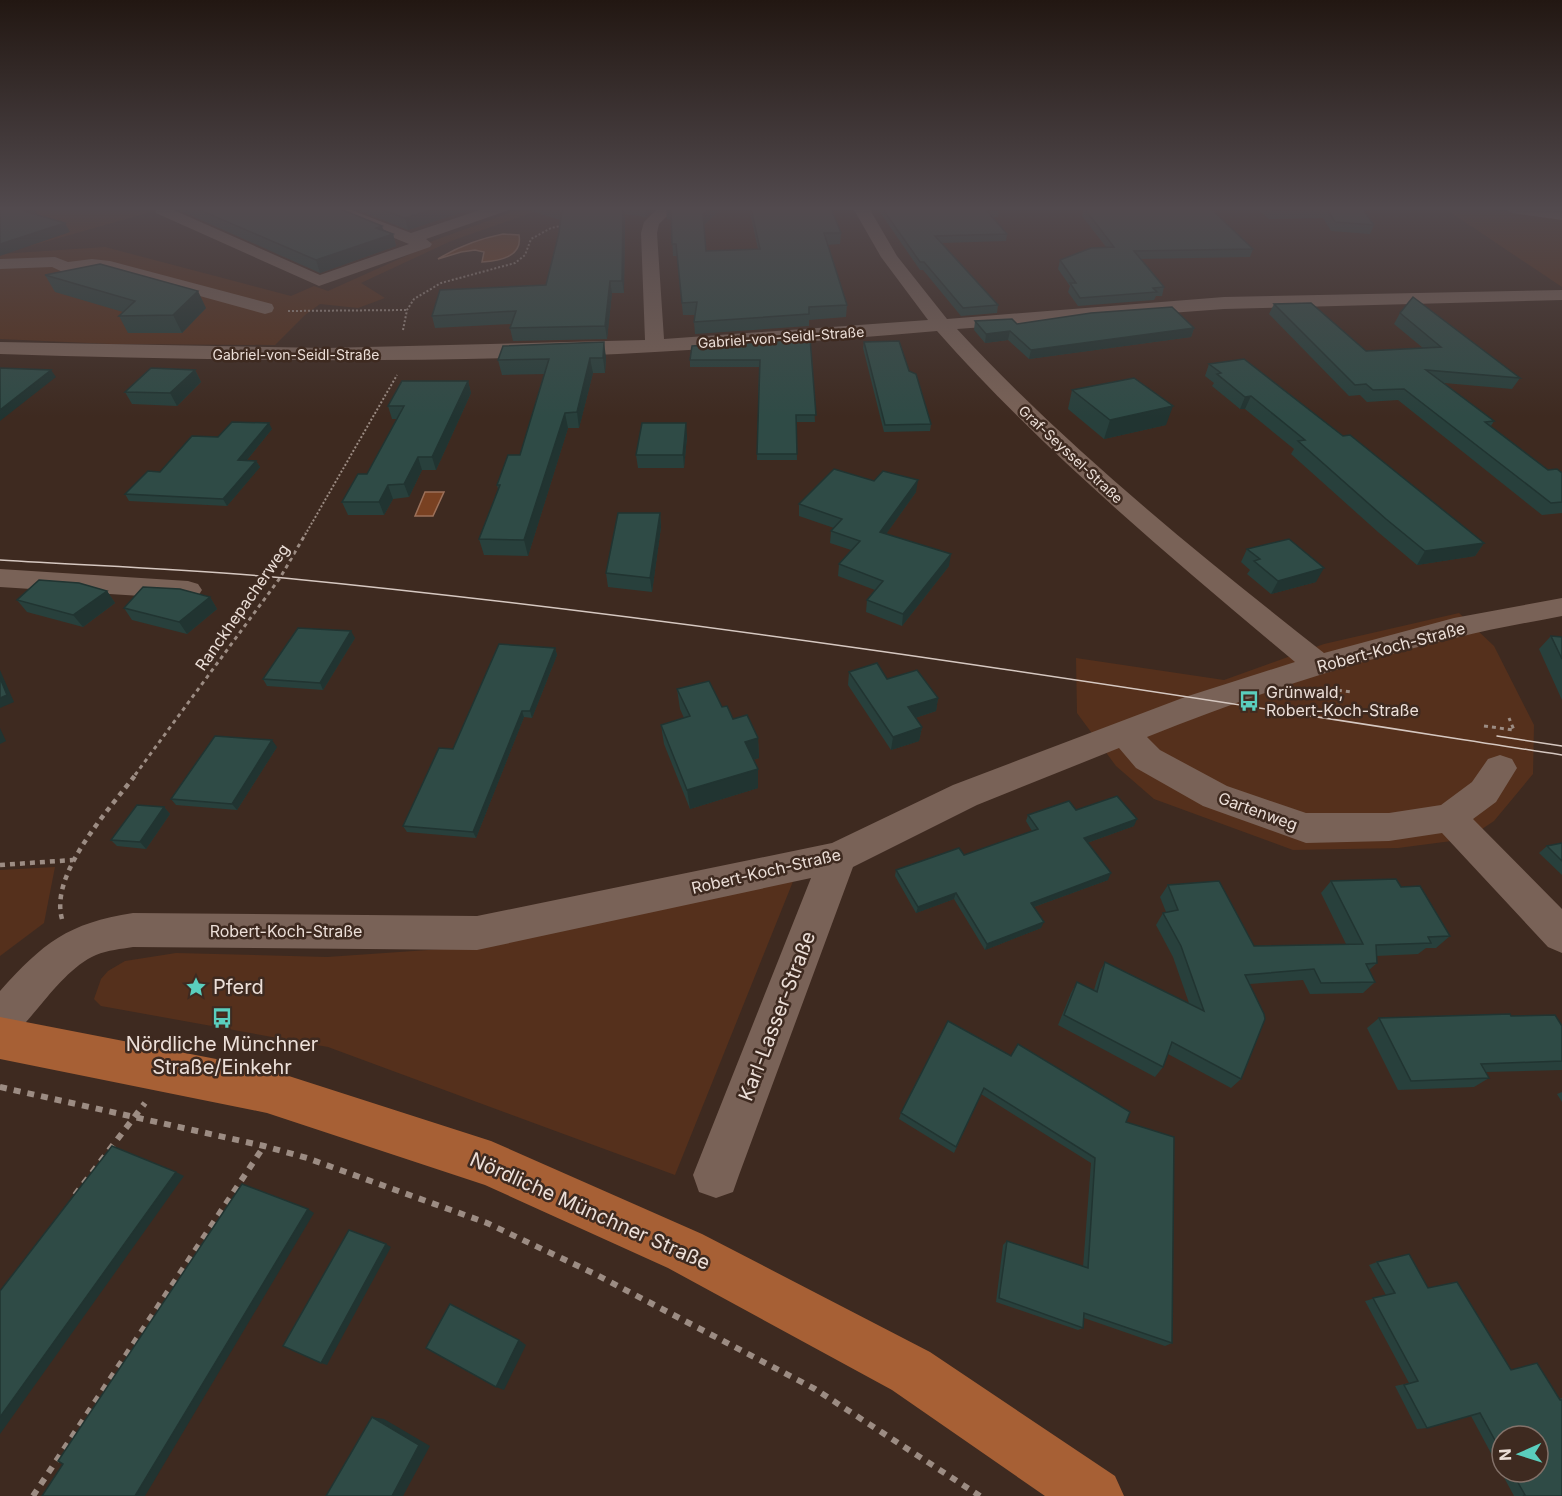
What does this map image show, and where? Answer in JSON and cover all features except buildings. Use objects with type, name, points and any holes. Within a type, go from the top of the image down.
[{"type":"main road","name":"Nördliche Münchner Straße","points":[[0,1038],[267,1091],[491,1164],[685,1251],[911,1371],[1095,1496]]},
{"type":"street","points":[[154,278],[265,308]]},
{"type":"street","points":[[312,278],[319,281],[327,278]]},
{"type":"street","points":[[651,278],[655,346]]},
{"type":"street","name":"Graf-Seyssel-Straße","points":[[903,278],[940,324],[1031,417],[1142,519],[1319,665]]},
{"type":"street","name":"Gabriel-von-Seidl-Straße","points":[[0,348],[180,353],[403,354],[655,346],[1226,303],[1403,297],[1562,296]]},
{"type":"street","points":[[0,578],[81,581],[188,590]]},
{"type":"street","name":"Robert-Koch-Straße","points":[[0,1021],[32,985],[76,946],[107,933],[133,930],[477,933],[838,857],[964,795],[1196,705],[1319,665],[1454,628],[1562,607]]},
{"type":"street","name":"Gartenweg","points":[[1124,733],[1148,759],[1215,796],[1306,828],[1389,827],[1449,818],[1484,792],[1500,768]]},
{"type":"street","points":[[1449,818],[1562,935]]},
{"type":"street","name":"Karl-Lasser-Straße","points":[[716,1175],[838,857]]},
{"type":"path","points":[[265,308],[283,311],[407,310],[414,299],[441,283],[460,278]]},
{"type":"path","name":"Ranckhepacherweg","points":[[76,946],[59,912],[65,875],[280,578],[352,458],[403,354],[407,310]]},
{"type":"path","points":[[1484,726],[1514,730],[1509,718]]},
{"type":"path","points":[[0,865],[74,860]]},
{"type":"path","points":[[70,1200],[169,1071]]},
{"type":"path","points":[[0,1087],[264,1146],[307,1158],[487,1223],[597,1275],[815,1389],[980,1496]]},
{"type":"path","points":[[33,1496],[264,1146]]},
{"type":"shaded area","points":[[0,278],[222,278],[291,296],[314,286],[328,291],[357,278],[372,278],[361,283],[385,298],[358,308],[320,304],[305,315],[275,345],[111,344],[0,339]]},
{"type":"shaded area","points":[[1548,278],[1562,278],[1562,287]]},
{"type":"shaded area","points":[[425,492],[444,492],[433,516],[415,516]]},
{"type":"shaded area","points":[[1459,613],[1494,646],[1534,725],[1533,774],[1494,821],[1467,839],[1398,848],[1293,850],[1154,799],[1116,766],[1077,713],[1076,658],[1224,680],[1324,644]]},
{"type":"shaded area","points":[[55,867],[44,923],[0,956],[0,870]]},
{"type":"shaded area","points":[[794,879],[675,1175],[328,1047],[101,1006],[94,999],[101,979],[108,971],[125,961],[176,953],[327,957],[486,946]]},
{"type":"tram line","points":[[0,560],[284,578],[604,614],[924,658],[1562,755]]},
{"type":"tram line","points":[[1497,736],[1562,746]]},
{"type":"place","name":"Grünwald, Robert-Koch-Straße","points":[[1249,701]]},
{"type":"place","name":"Pferd","points":[[196,987]]},
{"type":"place","name":"Nördliche Münchner Straße/Einkehr","points":[[222,1018]]}]
